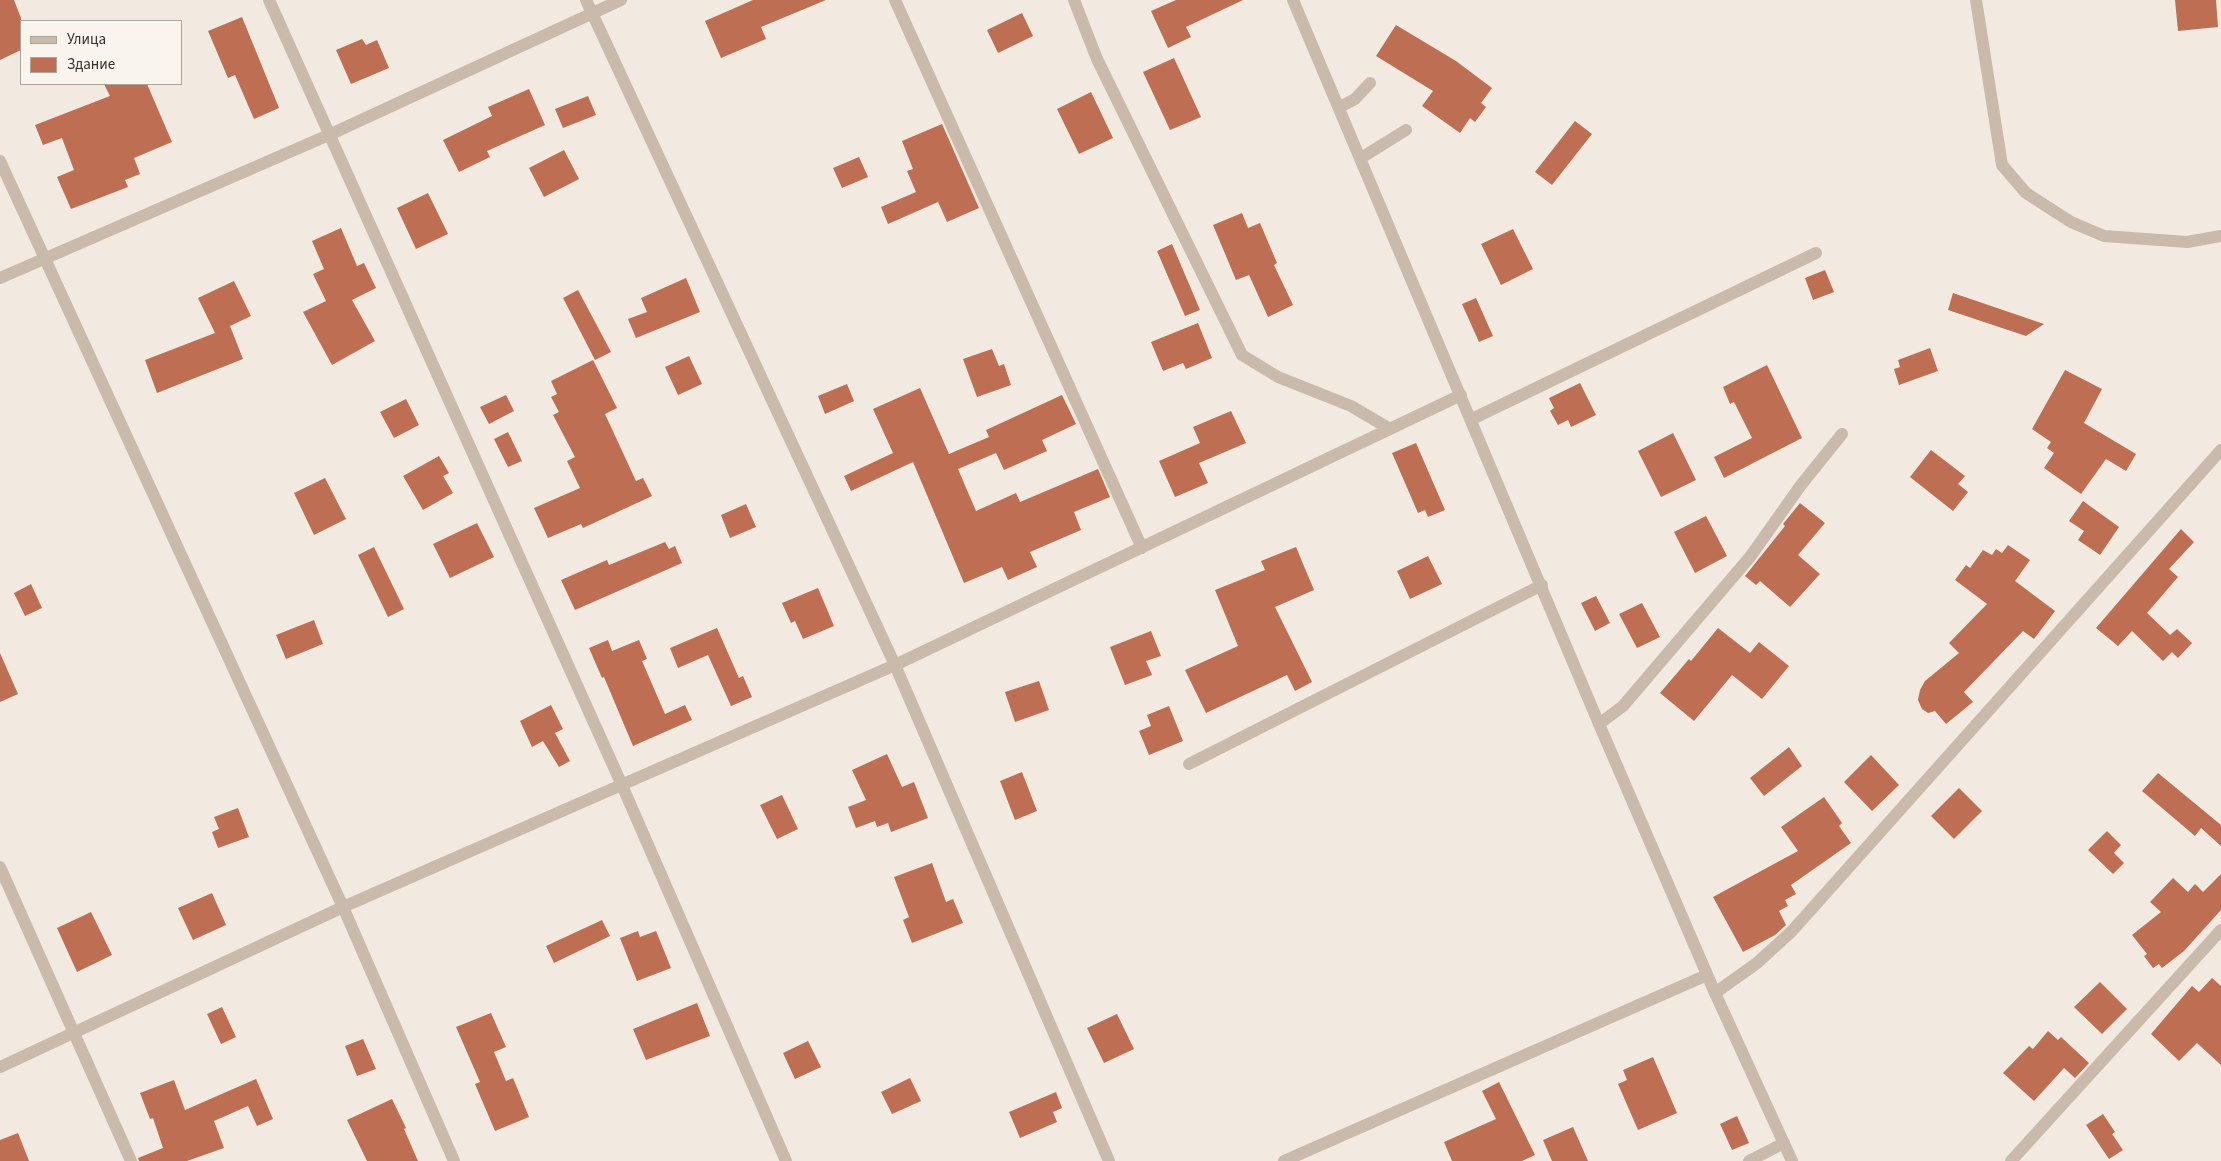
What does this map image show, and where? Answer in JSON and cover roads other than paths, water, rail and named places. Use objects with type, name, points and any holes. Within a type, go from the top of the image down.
[{"type":"street","points":[[269,0],[331,134],[621,783],[786,1161]]},
{"type":"street","points":[[586,0],[895,665],[1109,1161]]},
{"type":"street","points":[[0,278],[331,134],[622,0]]},
{"type":"street","points":[[895,0],[1142,548]]},
{"type":"street","points":[[1074,0],[1097,59],[1242,355],[1278,377],[1351,406],[1390,429]]},
{"type":"street","points":[[1293,0],[1707,976],[1792,1161]]},
{"type":"street","points":[[1976,0],[2002,165],[2026,193],[2071,222],[2104,236],[2187,242],[2221,236]]},
{"type":"street","points":[[1340,107],[1354,99],[1370,84]]},
{"type":"street","points":[[1361,158],[1406,130]]},
{"type":"street","points":[[0,161],[343,907],[454,1161]]},
{"type":"street","points":[[1472,419],[1816,253]]},
{"type":"street","points":[[0,1067],[343,907],[621,783],[895,665],[1461,395]]},
{"type":"street","points":[[1599,724],[1623,706],[1750,557],[1801,485],[1842,434]]},
{"type":"street","points":[[1715,993],[1757,963],[1792,931],[2221,450]]},
{"type":"street","points":[[1189,764],[1542,585]]},
{"type":"street","points":[[0,867],[131,1161]]},
{"type":"street","points":[[2011,1161],[2221,930]]},
{"type":"street","points":[[1284,1161],[1707,976]]},
{"type":"street","points":[[1749,1161],[1784,1143]]}]
